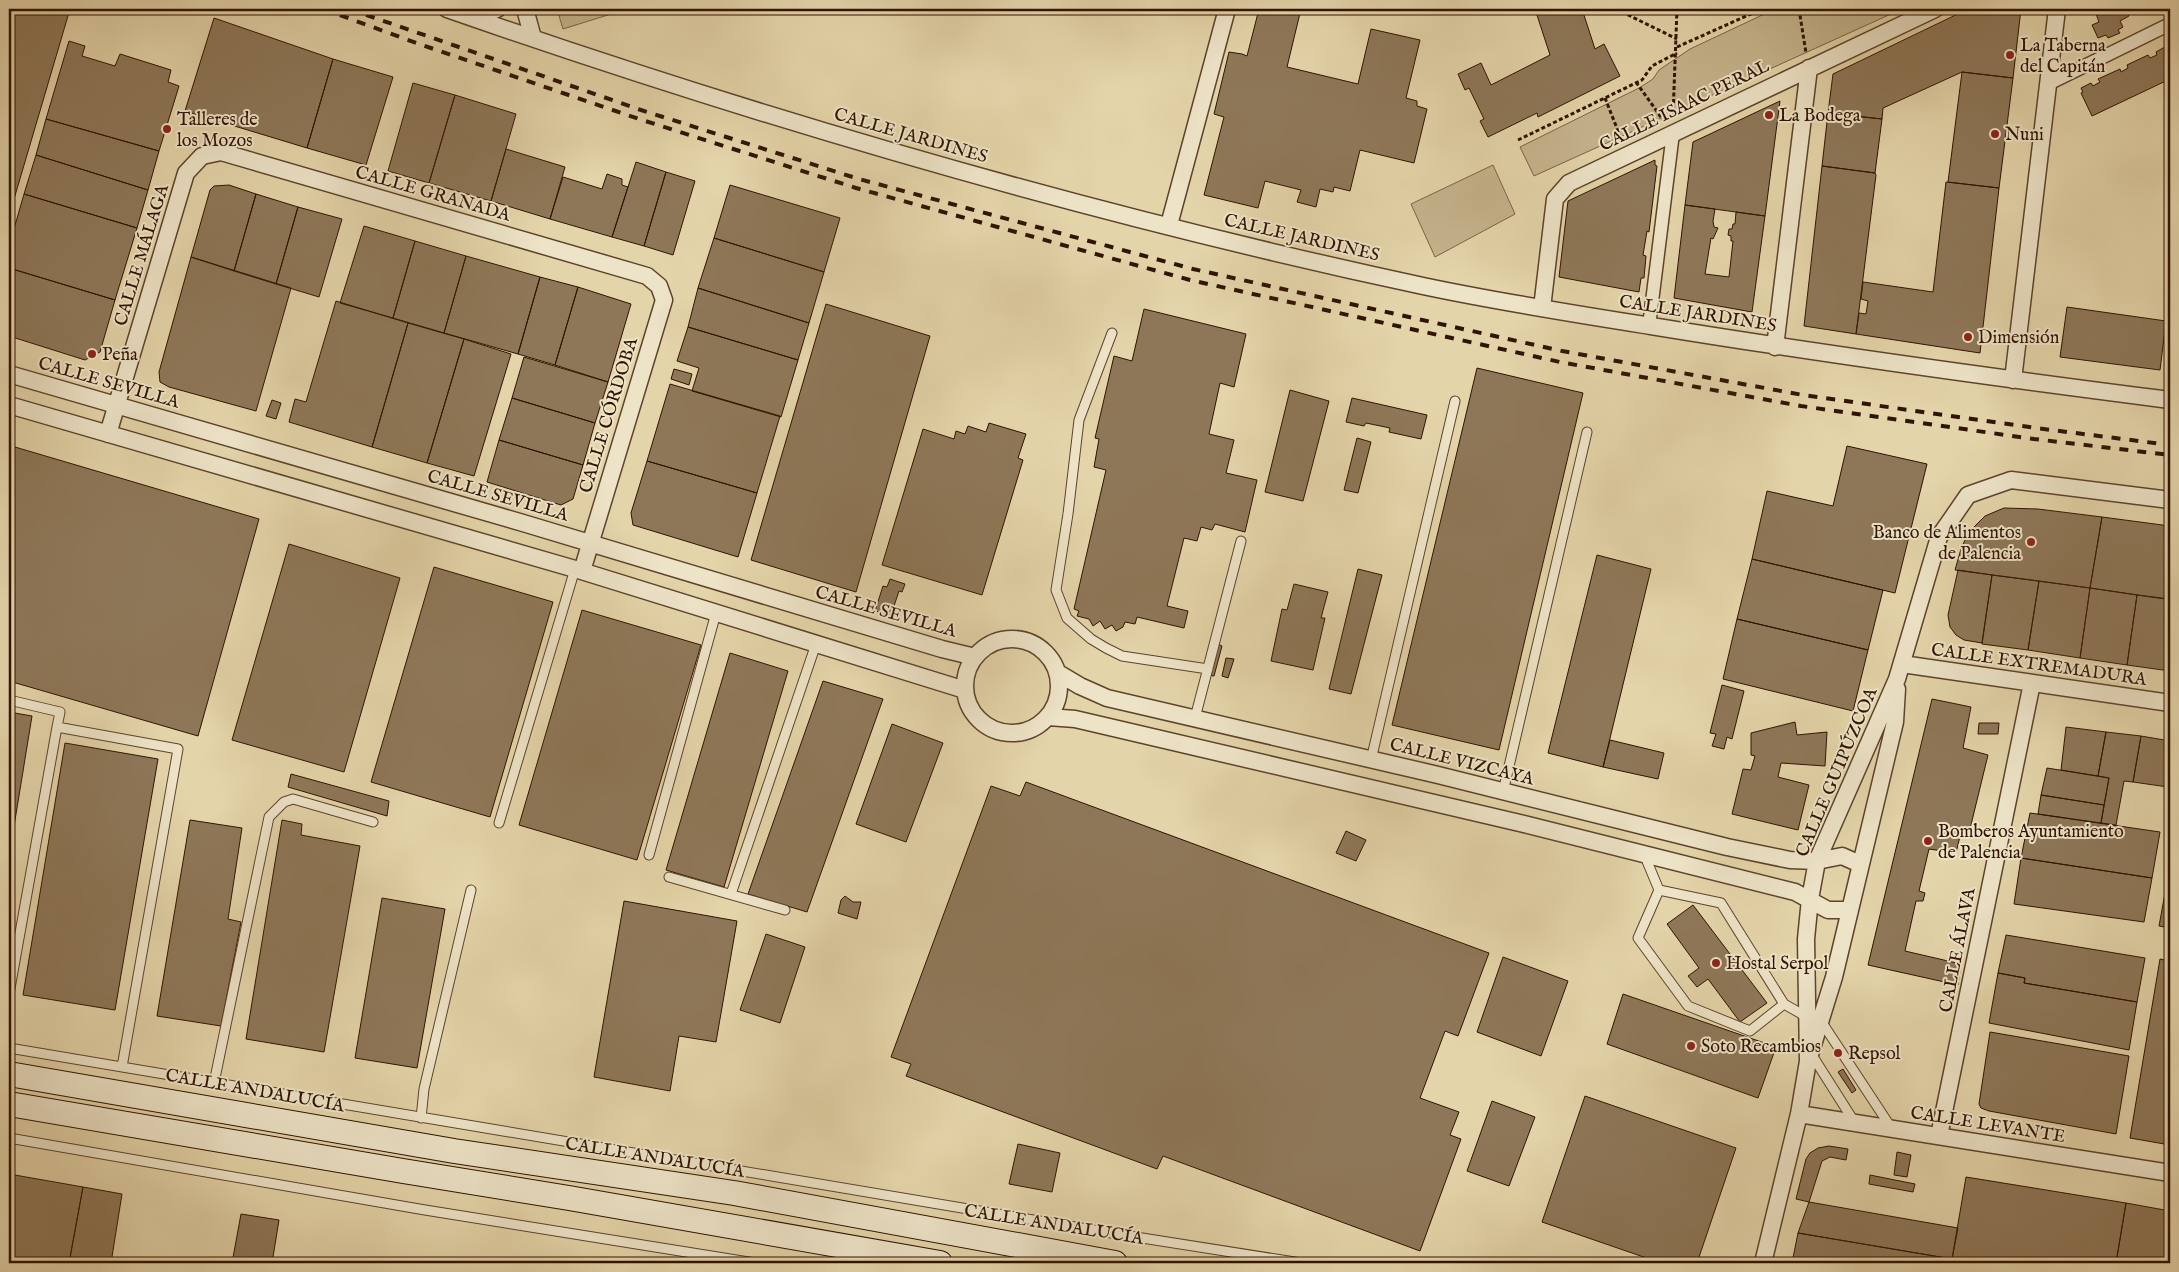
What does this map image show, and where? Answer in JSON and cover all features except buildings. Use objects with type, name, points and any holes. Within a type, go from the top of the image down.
[{"type":"main road","name":"CALLE ANDALUCÍA","points":[[9,1074],[454,1151],[734,1193],[1115,1263]]},
{"type":"main road","points":[[9,1104],[402,1172],[578,1199],[940,1263]]},
{"type":"street","name":"CALLE JARDINES","points":[[447,9],[616,66],[883,150],[1075,202],[1426,287],[1775,347],[2170,400]]},
{"type":"street","points":[[465,15],[490,12],[497,9]]},
{"type":"street","points":[[525,9],[533,38]]},
{"type":"street","points":[[1169,225],[1227,9]]},
{"type":"street","name":"CALLE ISAAC PERAL","points":[[1542,308],[1555,199],[1569,183],[1672,132],[1935,9]]},
{"type":"street","points":[[2013,380],[2056,9]]},
{"type":"street","points":[[2048,84],[2170,24]]},
{"type":"street","points":[[1775,347],[1809,68]]},
{"type":"street","points":[[1649,326],[1672,132]]},
{"type":"street","name":"CALLE GRANADA","points":[[186,173],[202,156],[221,152],[647,276],[659,286],[664,300]]},
{"type":"street","name":"CALLE MÁLAGA","points":[[108,434],[186,173]]},
{"type":"street","name":"CALLE CÓRDOBA","points":[[578,570],[591,543],[664,300]]},
{"type":"street","name":"CALLE SEVILLA","points":[[9,374],[591,543],[942,649],[975,657]]},
{"type":"street","points":[[9,405],[578,570],[965,690]]},
{"type":"street","name":"CALLE GUIPÚZCOA","points":[[1764,1263],[1800,1114],[1814,1019],[1806,939],[1810,900],[1817,862],[1900,672],[1939,537],[1968,495],[2011,480],[2170,500]]},
{"type":"street","points":[[1006,639],[1024,640],[1038,646],[1054,662],[1058,673],[1059,695],[1055,708],[1039,726],[1024,732],[1013,733],[994,730],[984,724],[972,711],[965,690],[968,668],[975,657],[994,642],[1006,639]]},
{"type":"street","name":"CALLE GUIPÚZCOA","points":[[1814,1019],[1834,977],[1894,722],[1900,672]]},
{"type":"street","name":"CALLE EXTREMADURA","points":[[1900,672],[2032,683],[2170,703]]},
{"type":"street","name":"CALLE VIZCAYA","points":[[1058,673],[1080,686],[1108,698],[1727,847],[1790,860],[1817,862],[1842,856],[1860,864]]},
{"type":"street","name":"CALLE ÁLAVA","points":[[1939,1136],[2032,683]]},
{"type":"street","points":[[1048,717],[1075,719],[1358,785],[1795,892],[1828,910],[1849,910]]},
{"type":"street","points":[[1358,785],[1371,760]]},
{"type":"street","name":"CALLE LEVANTE","points":[[1800,1114],[2170,1174]]},
{"type":"lane","points":[[1112,333],[1079,420],[1068,514],[1056,590],[1066,618],[1091,639],[1106,648],[1122,656],[1208,669]]},
{"type":"lane","points":[[1371,760],[1454,401]]},
{"type":"lane","points":[[1503,792],[1587,432]]},
{"type":"lane","points":[[1194,718],[1241,541]]},
{"type":"lane","points":[[498,823],[578,570]]},
{"type":"lane","points":[[650,855],[716,612]]},
{"type":"lane","points":[[731,894],[816,644]]},
{"type":"lane","points":[[9,700],[60,712],[9,994]]},
{"type":"lane","points":[[57,727],[178,749],[122,1068]]},
{"type":"lane","points":[[214,1083],[269,817],[284,802],[293,799],[373,822]]},
{"type":"lane","points":[[1644,854],[1658,890],[1638,938],[1688,1006],[1750,1031],[1784,1004]]},
{"type":"lane","points":[[668,877],[785,910]]},
{"type":"lane","points":[[421,1118],[424,1089],[471,890]]},
{"type":"lane","points":[[1658,890],[1721,903],[1784,1004],[1814,1019],[1892,1129]]},
{"type":"lane","name":"CALLE ANDALUCÍA","points":[[9,1048],[1301,1263]]},
{"type":"lane","points":[[1809,1056],[1855,1123]]},
{"type":"lane","points":[[9,1138],[416,1208],[756,1263]]},
{"type":"path","points":[[1616,9],[1677,38]]},
{"type":"path","points":[[1672,132],[1677,53],[1677,9]]},
{"type":"path","points":[[1676,47],[1762,9]]},
{"type":"path","points":[[1800,9],[1809,68]]},
{"type":"path","points":[[1518,140],[1642,80],[1652,66],[1677,53]]},
{"type":"path","points":[[1636,82],[1672,132]]},
{"type":"path","points":[[1604,98],[1627,155]]},
{"type":"shaded area","points":[[557,9],[627,9],[563,29]]},
{"type":"shaded area","points":[[1775,9],[1902,9],[1534,176],[1520,147],[1639,88],[1653,79],[1659,70],[1690,49]]},
{"type":"shaded area","points":[[1493,165],[1515,214],[1435,257],[1411,204]]},
{"type":"railway","points":[[323,9],[639,119],[856,188],[1190,280],[1560,362],[1801,406],[2034,439],[2170,455]]},
{"type":"railway","points":[[349,9],[641,110],[859,179],[1193,269],[1562,351],[1803,395],[2170,445]]},
{"type":"place","name":"La Taberna del Capitán","points":[[2010,55]]},
{"type":"place","name":"La Bodega","points":[[1769,115]]},
{"type":"place","name":"Talleres de los Mozos","points":[[167,129]]},
{"type":"place","name":"Nuni","points":[[1995,134]]},
{"type":"place","name":"Dimensión","points":[[1968,337]]},
{"type":"place","name":"Peña","points":[[92,354]]},
{"type":"place","name":"Banco de Alimentos de Palencia","points":[[2031,542]]},
{"type":"place","name":"Bomberos Ayuntamiento de Palencia","points":[[1928,841]]},
{"type":"place","name":"Hostal Serpol","points":[[1716,963]]},
{"type":"place","name":"Soto Recambios","points":[[1691,1046]]},
{"type":"place","name":"Repsol","points":[[1838,1053]]}]
